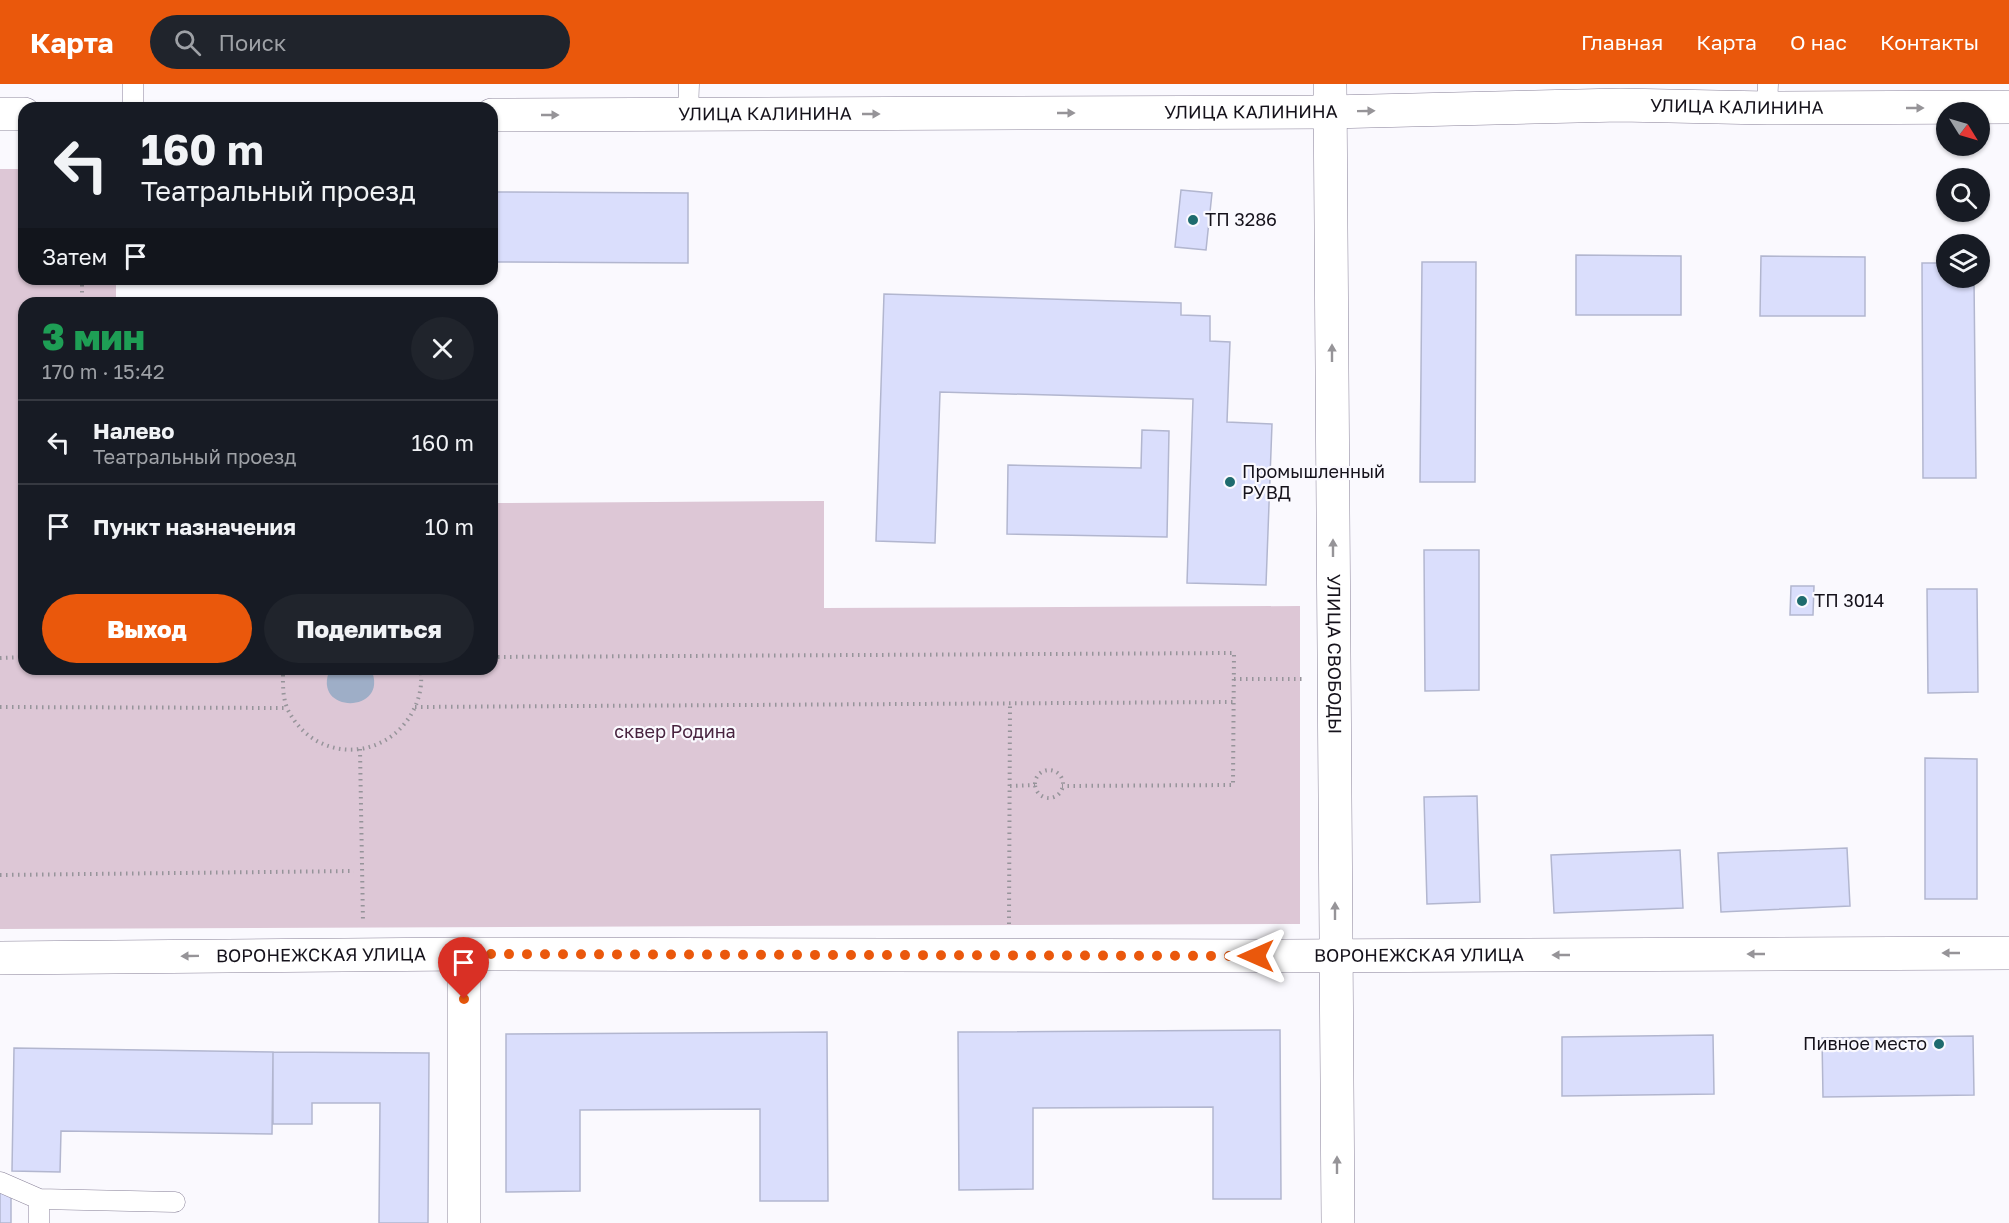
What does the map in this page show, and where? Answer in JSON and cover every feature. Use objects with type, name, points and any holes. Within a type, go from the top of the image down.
[{"type":"street","name":"УЛИЦА КАЛИНИНА","points":[[498,115],[688,99],[1330,98],[1620,94],[1768,96],[2009,107]]},
{"type":"street","name":"УЛИЦА СВОБОДЫ","points":[[1330,98],[1338,1223]]},
{"type":"street","points":[[0,114],[18,114]]},
{"type":"street","name":"ВОРОНЕЖСКАЯ УЛИЦА","points":[[0,958],[464,954],[1336,956],[2009,953]]},
{"type":"street","points":[[464,954],[464,1223]]},
{"type":"lane","points":[[133,84],[133,102]]},
{"type":"lane","points":[[0,1182],[39,1199],[175,1202]]},
{"type":"lane","points":[[39,1199],[39,1223]]},
{"type":"path","points":[[498,657],[1234,653],[1233,785],[1062,786]]},
{"type":"path","points":[[0,658],[18,657]]},
{"type":"path","points":[[283,675],[282,689],[288,708],[301,728],[320,743],[344,750],[368,749],[390,739],[408,722],[416,707],[422,675]]},
{"type":"path","points":[[1233,680],[1304,679]]},
{"type":"path","points":[[416,707],[1234,702]]},
{"type":"path","points":[[1010,703],[1010,930]]},
{"type":"path","points":[[0,707],[288,708]]},
{"type":"path","points":[[360,749],[363,927]]},
{"type":"path","points":[[1051,771],[1058,775],[1062,786],[1057,796],[1048,798],[1039,794],[1035,785],[1042,772],[1051,771]]},
{"type":"path","points":[[1010,786],[1035,785]]},
{"type":"path","points":[[0,875],[354,872]]},
{"type":"green space","name":"сквер Родина","points":[[0,169],[18,169],[18,285],[116,285],[116,297],[18,297],[18,675],[498,675],[498,503],[824,501],[824,608],[1300,606],[1300,924],[0,929]]},
{"type":"water","points":[[329,675],[372,675],[374,684],[370,694],[362,701],[350,703],[339,701],[331,695],[327,684]]},
{"type":"building","name":"ТП 3286","points":[[1181,190],[1212,193],[1206,250],[1175,247]]},
{"type":"building","points":[[498,192],[688,193],[688,263],[498,262]]},
{"type":"building","points":[[1576,255],[1681,256],[1681,315],[1576,315]]},
{"type":"building","points":[[1761,256],[1865,257],[1865,316],[1760,316]]},
{"type":"building","points":[[1422,262],[1476,262],[1475,482],[1420,482]]},
{"type":"building","points":[[1922,263],[1936,263],[1936,288],[1974,288],[1976,478],[1923,478]]},
{"type":"building","name":"Промышленный РУВД","points":[[884,294],[1181,303],[1181,315],[1210,316],[1210,341],[1230,342],[1227,422],[1272,424],[1266,585],[1187,583],[1193,399],[940,392],[935,543],[876,541]]},
{"type":"building","points":[[1142,430],[1169,431],[1167,537],[1007,534],[1008,465],[1141,468]]},
{"type":"building","points":[[1424,550],[1479,550],[1479,690],[1425,691]]},
{"type":"building","name":"ТП 3014","points":[[1791,586],[1814,586],[1813,615],[1790,615]]},
{"type":"building","points":[[1927,589],[1977,589],[1978,692],[1928,693]]},
{"type":"building","points":[[1925,758],[1977,759],[1977,899],[1925,899]]},
{"type":"building","points":[[1477,796],[1480,902],[1427,904],[1424,797]]},
{"type":"building","points":[[1847,848],[1850,906],[1721,912],[1718,853]]},
{"type":"building","points":[[1680,850],[1683,908],[1554,913],[1551,855]]},
{"type":"building","points":[[1280,1030],[1281,1199],[1213,1199],[1213,1107],[1033,1108],[1033,1189],[959,1190],[958,1032]]},
{"type":"building","points":[[827,1032],[828,1201],[760,1201],[760,1109],[580,1110],[580,1191],[506,1192],[506,1034]]},
{"type":"building","points":[[1713,1035],[1714,1094],[1562,1096],[1562,1037]]},
{"type":"building","points":[[1973,1036],[1974,1095],[1823,1097],[1822,1038]]},
{"type":"building","points":[[14,1048],[273,1052],[272,1134],[61,1131],[60,1172],[12,1171]]},
{"type":"building","points":[[273,1052],[429,1053],[428,1223],[379,1223],[380,1103],[312,1103],[312,1124],[273,1124]]},
{"type":"building","points":[[0,1189],[11,1189],[11,1223],[0,1223]]},
{"type":"place","name":"ТП 3286","points":[[1193,220]]},
{"type":"place","name":"Промышленный РУВД","points":[[1230,482]]},
{"type":"place","name":"ТП 3014","points":[[1802,601]]},
{"type":"place","name":"Пивное место","points":[[1939,1044]]},
{"type":"route","points":[[464,999],[464,954],[1256,956]]}]
